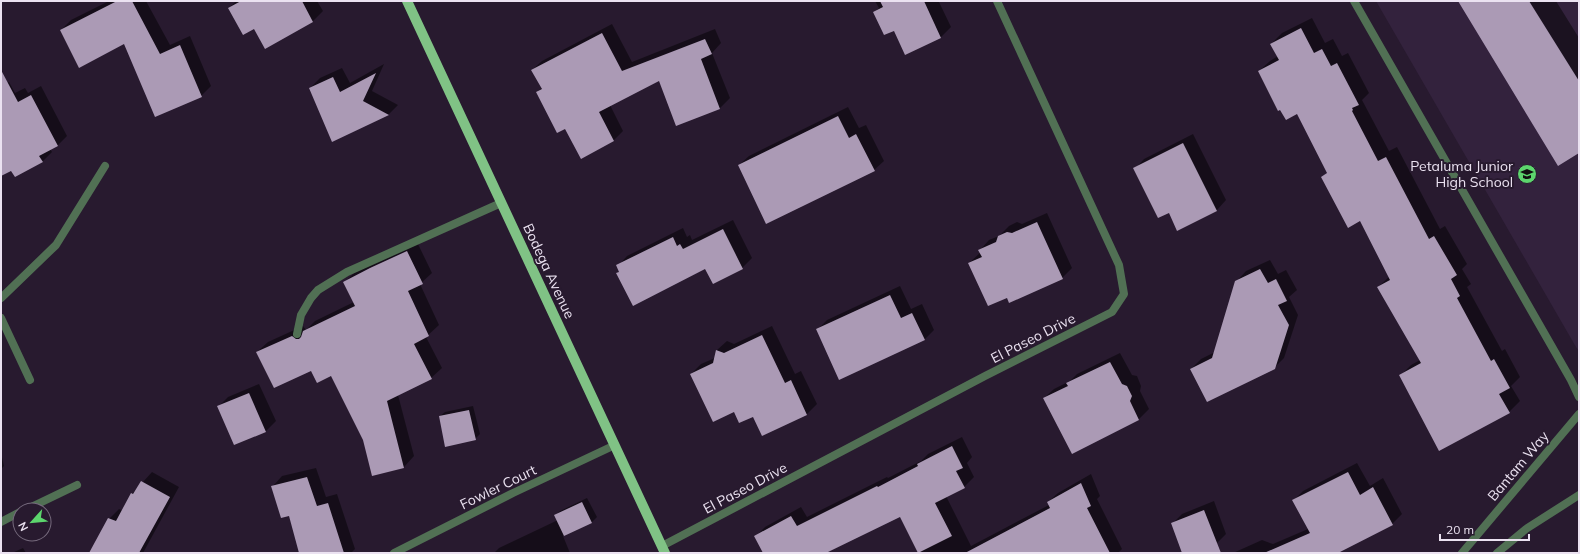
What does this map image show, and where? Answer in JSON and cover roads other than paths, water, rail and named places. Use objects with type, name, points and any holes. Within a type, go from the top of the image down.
[{"type":"main road","name":"Bodega Avenue","points":[[408,1],[501,203],[664,549]]},
{"type":"street","name":"El Paseo Drive","points":[[664,549],[978,380],[1112,312],[1124,294],[1119,265],[997,1]]},
{"type":"street","points":[[1354,1],[1563,366],[1579,397]]},
{"type":"street","points":[[1,298],[56,245],[105,166]]},
{"type":"street","points":[[297,334],[301,315],[311,298],[318,290],[347,272],[501,203]]},
{"type":"street","points":[[1,318],[30,380]]},
{"type":"street","name":"Bantam Way","points":[[1462,553],[1579,414]]},
{"type":"street","name":"Fowler Court","points":[[394,553],[512,493],[615,445]]},
{"type":"street","points":[[42,502],[77,485]]},
{"type":"street","points":[[1497,553],[1526,529],[1579,495]]},
{"type":"street","points":[[1,522],[12,516]]},
{"type":"place","name":"Petaluma Junior High School","points":[[1527,174]]}]
